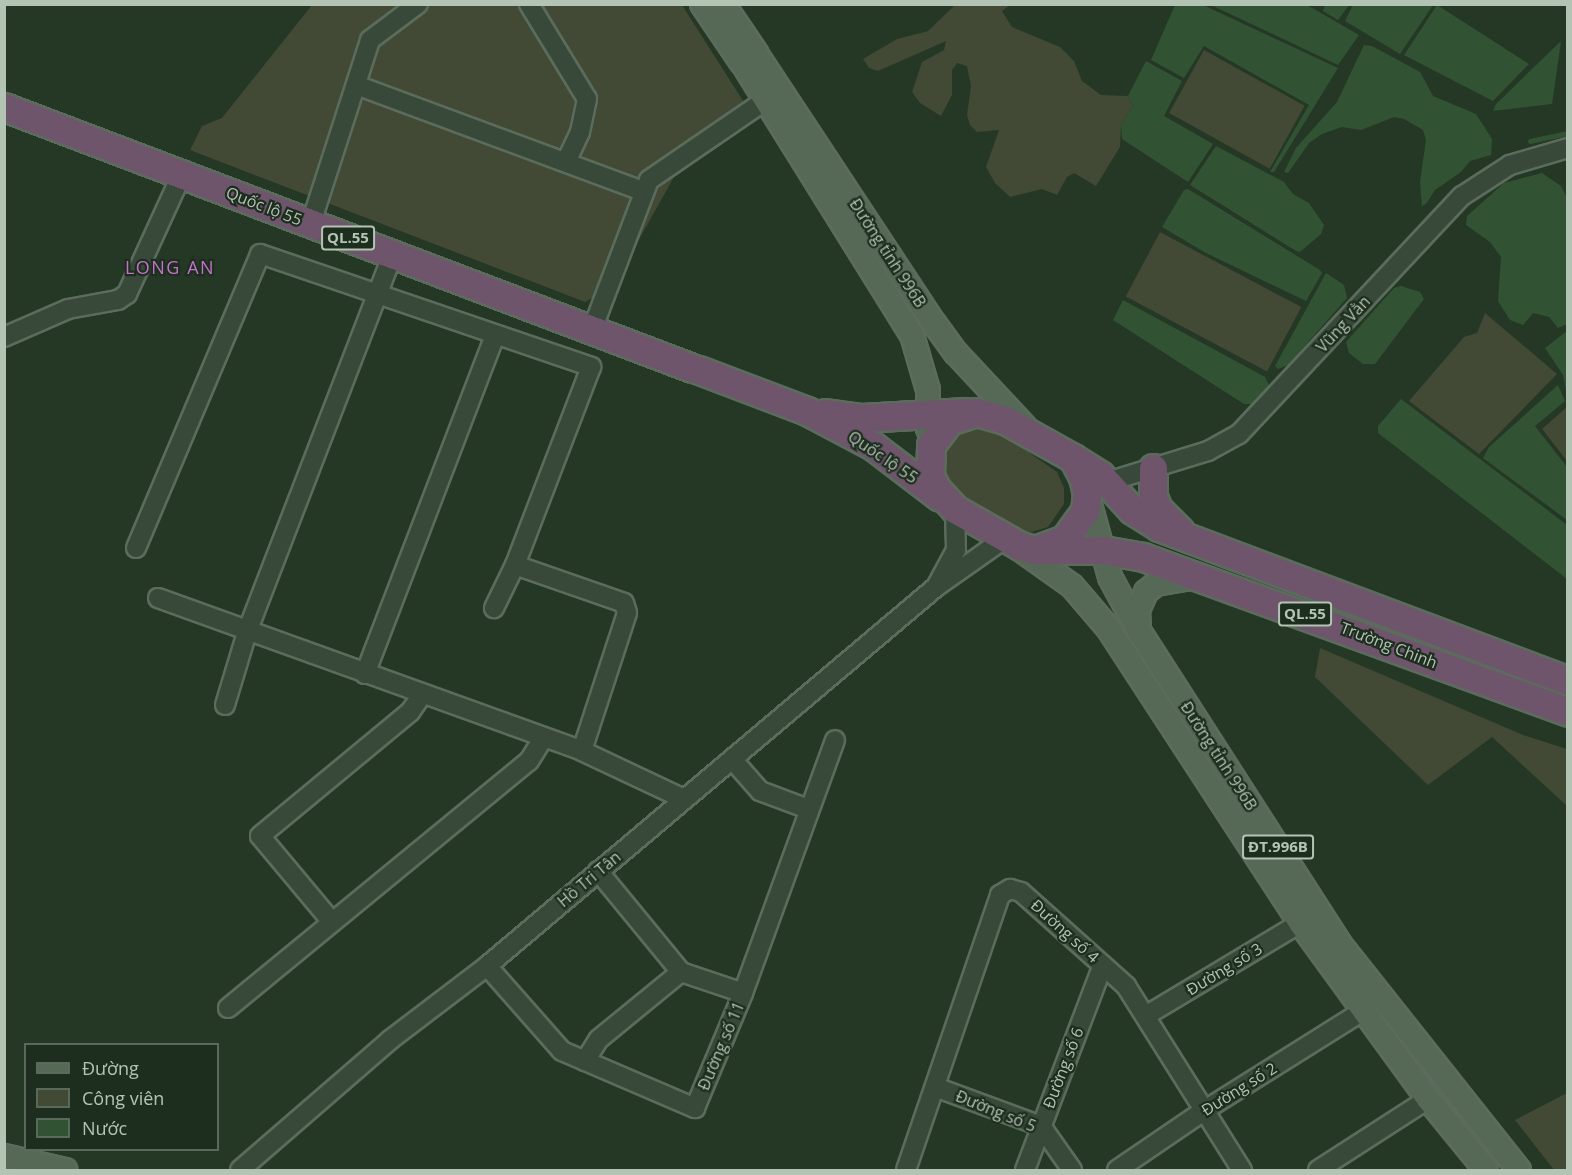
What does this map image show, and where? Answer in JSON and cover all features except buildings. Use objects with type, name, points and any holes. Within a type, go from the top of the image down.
[{"type":"highway","name":"Quốc lộ 55","points":[[4,107],[392,256],[807,411],[873,446],[955,508]]},
{"type":"highway","name":"Quốc lộ 55","points":[[807,411],[862,418],[928,412],[977,412]]},
{"type":"highway","points":[[1032,434],[991,413],[977,412],[949,421],[938,431],[928,454],[934,483],[955,508],[1004,539],[1035,550],[1065,539],[1077,527],[1097,488]]},
{"type":"highway","name":"Trường Chinh","points":[[1032,434],[1073,458],[1097,488],[1145,520],[1193,541],[1568,681]]},
{"type":"highway","points":[[1153,468],[1153,496],[1158,509],[1193,541]]},
{"type":"highway","name":"Trường Chinh","points":[[1035,550],[1103,550],[1143,557],[1568,712]]},
{"type":"main road","name":"Đường tỉnh 996B","points":[[702,4],[751,61],[934,323],[975,375],[1032,434]]},
{"type":"main road","name":"Đường tỉnh 996B","points":[[723,4],[751,61],[766,100],[908,327],[922,360],[928,412],[928,454]]},
{"type":"main road","name":"Đường tỉnh 996B","points":[[1097,488],[1103,550],[1110,577],[1139,631],[1339,943],[1519,1170]]},
{"type":"main road","name":"Đường tỉnh 996B","points":[[1004,539],[1072,586],[1108,628],[1300,922],[1428,1099],[1486,1170]]},
{"type":"main road","points":[[1139,631],[1138,610],[1146,592],[1156,584],[1172,579],[1200,577]]},
{"type":"main road","points":[[4,1156],[28,1166],[65,1170]]},
{"type":"street","points":[[311,223],[370,40],[418,4]]},
{"type":"street","points":[[529,4],[587,99],[583,122],[567,162]]},
{"type":"street","points":[[356,85],[642,191]]},
{"type":"street","points":[[592,330],[642,191],[660,170],[766,100]]},
{"type":"street","name":"Vũng Vằn","points":[[1097,488],[1208,451],[1239,434],[1472,188],[1520,161],[1568,148]]},
{"type":"street","points":[[4,337],[68,309],[118,300],[127,294],[182,174]]},
{"type":"street","points":[[136,548],[260,254],[591,367],[515,565],[494,608]]},
{"type":"street","points":[[225,705],[247,632],[392,256]]},
{"type":"street","points":[[364,674],[495,336]]},
{"type":"street","points":[[936,587],[956,550],[955,508]]},
{"type":"street","name":"Hồ Tri Tân","points":[[240,1170],[390,1040],[487,966],[936,587],[1004,539]]},
{"type":"street","points":[[515,565],[624,603],[627,613],[582,751]]},
{"type":"street","points":[[158,598],[543,739],[582,751],[684,799]]},
{"type":"street","points":[[332,922],[260,836],[410,712],[422,694]]},
{"type":"street","points":[[228,1008],[529,761],[543,739]]},
{"type":"street","name":"Đường số 11","points":[[487,966],[562,1051],[695,1108],[744,993],[808,809],[835,740]]},
{"type":"street","points":[[732,759],[760,791],[808,809]]},
{"type":"street","points":[[598,871],[681,972],[744,993]]},
{"type":"street","name":"Đường số 4","points":[[906,1170],[1000,895],[1010,889],[1021,892],[1126,986],[1147,1015],[1242,1170]]},
{"type":"street","name":"Đường số 3","points":[[1147,1015],[1300,922]]},
{"type":"street","name":"Đường số 6","points":[[1025,1170],[1103,965]]},
{"type":"street","points":[[585,1061],[599,1040],[681,972]]},
{"type":"street","name":"Đường số 2","points":[[1117,1170],[1205,1110],[1363,1011]]},
{"type":"street","name":"Đường số 5","points":[[935,1087],[1041,1126],[1072,1170]]},
{"type":"street","points":[[1318,1170],[1428,1099]]},
{"type":"green space","points":[[312,5],[682,5],[745,104],[709,128],[720,139],[703,157],[674,177],[613,286],[585,302],[190,150],[202,126],[222,118]]},
{"type":"green space","points":[[955,5],[1010,5],[1002,11],[1012,27],[1060,47],[1074,61],[1082,81],[1101,95],[1128,96],[1133,106],[1121,125],[1120,147],[1096,186],[1074,173],[1067,177],[1057,195],[1042,189],[1010,197],[995,183],[986,167],[999,130],[977,132],[970,125],[967,115],[971,86],[967,66],[957,63],[952,70],[952,95],[941,116],[920,103],[912,92],[922,62],[944,50],[946,41],[878,71],[869,68],[863,59],[897,39],[928,31]]},
{"type":"green space","points":[[1204,50],[1305,106],[1270,169],[1169,113]]},
{"type":"green space","points":[[1160,232],[1301,307],[1267,372],[1126,296]]},
{"type":"green space","points":[[1485,313],[1557,374],[1479,454],[1409,401],[1464,337],[1477,333]]},
{"type":"green space","points":[[1567,407],[1567,461],[1542,429]]},
{"type":"green space","points":[[980,424],[997,430],[1057,472],[1064,488],[1064,504],[1048,527],[1025,534],[1002,528],[949,488],[942,466],[944,448],[955,433]]},
{"type":"green space","points":[[1320,648],[1523,735],[1567,749],[1567,806],[1492,737],[1428,785],[1315,677]]},
{"type":"green space","points":[[1567,1093],[1567,1170],[1554,1170],[1515,1120]]},
{"type":"water","points":[[1201,4],[1338,68],[1274,172],[1270,172],[1309,105],[1204,46],[1184,78],[1151,60],[1175,5]]},
{"type":"water","points":[[1325,4],[1349,5],[1338,20],[1323,11]]},
{"type":"water","points":[[1353,4],[1433,5],[1400,54],[1345,21]]},
{"type":"water","points":[[1211,5],[1307,5],[1359,35],[1338,65]]},
{"type":"water","points":[[1437,5],[1529,64],[1493,101],[1404,55]]},
{"type":"water","points":[[1561,41],[1552,104],[1493,111],[1496,104]]},
{"type":"water","points":[[1364,45],[1372,46],[1420,72],[1433,96],[1476,114],[1492,139],[1491,155],[1470,161],[1461,172],[1435,190],[1426,204],[1422,206],[1420,182],[1426,140],[1423,130],[1404,119],[1394,117],[1361,130],[1342,127],[1322,134],[1309,143],[1288,173],[1284,172],[1296,148],[1337,102]]},
{"type":"water","points":[[1146,61],[1182,81],[1164,116],[1213,144],[1188,182],[1122,139],[1121,125],[1133,106],[1128,96]]},
{"type":"water","points":[[1216,146],[1284,182],[1293,194],[1309,203],[1324,225],[1321,234],[1300,252],[1296,251],[1190,185]]},
{"type":"water","points":[[1542,173],[1561,186],[1567,198],[1567,324],[1558,328],[1549,317],[1533,313],[1523,325],[1510,320],[1498,301],[1501,257],[1490,242],[1466,225],[1467,216],[1504,183]]},
{"type":"water","points":[[1188,189],[1320,270],[1322,273],[1306,301],[1206,253],[1162,227],[1184,190]]},
{"type":"water","points":[[1326,273],[1344,285],[1347,298],[1288,365],[1278,369],[1275,366]]},
{"type":"water","points":[[1401,286],[1420,292],[1424,299],[1375,364],[1363,364],[1349,353],[1346,342],[1394,288]]},
{"type":"water","points":[[1123,300],[1265,377],[1269,385],[1255,404],[1244,404],[1113,320]]},
{"type":"water","points":[[1567,331],[1567,396],[1563,375],[1545,348]]},
{"type":"water","points":[[1558,385],[1565,401],[1535,426],[1567,467],[1567,520],[1483,458],[1489,447]]},
{"type":"water","points":[[1401,399],[1567,525],[1567,579],[1378,433],[1378,426]]},
{"type":"waterway","points":[[1530,141],[1568,133]]},
{"type":"district","name":"LONG AN","points":[[170,267]]}]
